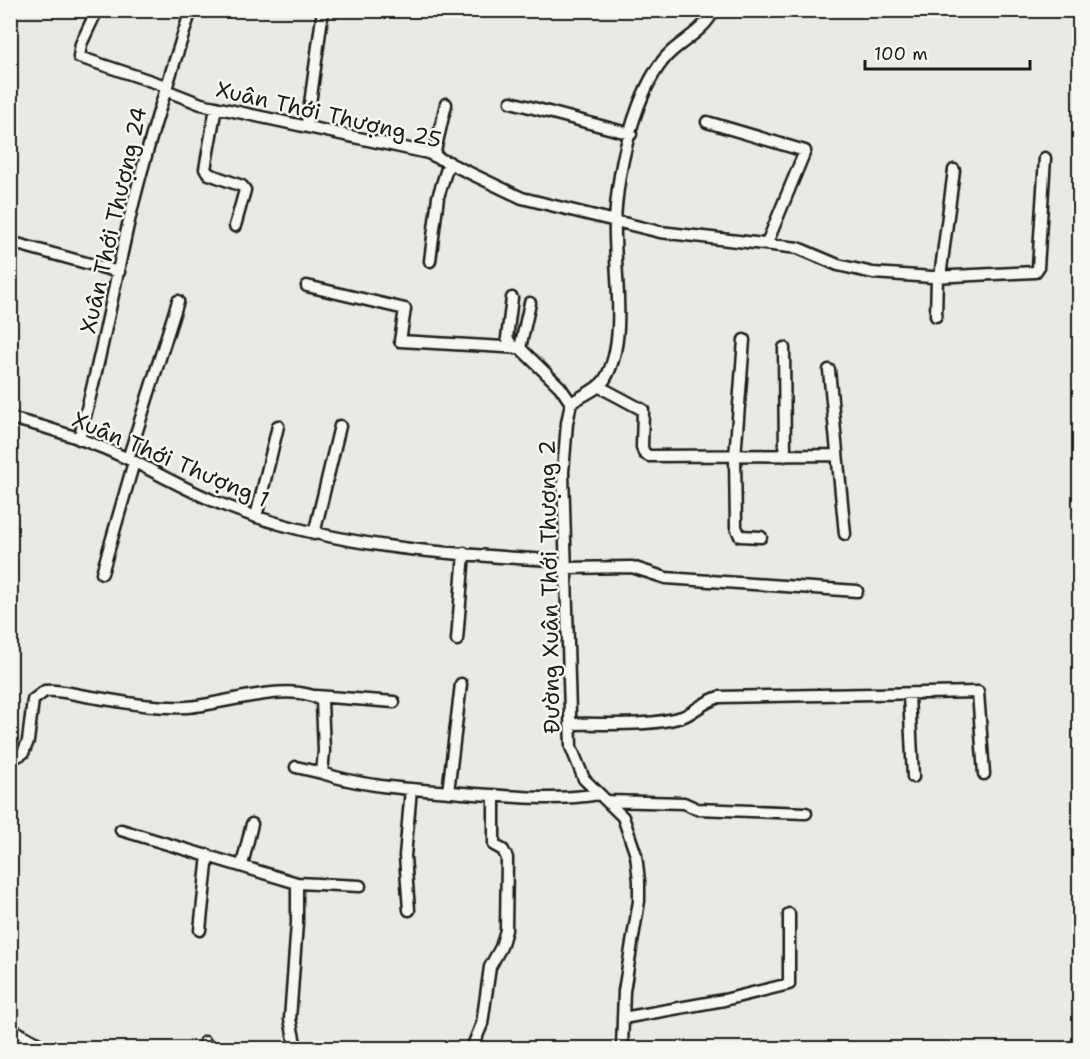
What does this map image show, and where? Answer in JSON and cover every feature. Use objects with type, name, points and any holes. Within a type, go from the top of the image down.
[{"type":"street","name":"Xuân Thới Thượng 25","points":[[97,10],[81,44],[79,57],[166,88],[201,104],[307,125],[434,155],[522,198],[615,222],[693,238],[767,243],[798,248],[860,271],[939,277],[1029,274],[1036,271],[1045,158]]},
{"type":"street","name":"Xuân Thới Thượng 24","points":[[79,439],[97,376],[148,146],[190,10]]},
{"type":"street","points":[[307,125],[323,10]]},
{"type":"street","points":[[512,298],[507,338],[560,387],[571,403],[598,386],[609,372],[614,349],[617,304],[615,222],[618,185],[639,106],[658,68],[670,52],[700,30],[714,10]]},
{"type":"street","points":[[511,102],[631,134]]},
{"type":"street","points":[[434,155],[446,104]]},
{"type":"street","points":[[216,107],[205,169],[209,174],[242,186],[245,190],[235,226]]},
{"type":"street","points":[[707,122],[805,151],[767,243]]},
{"type":"street","points":[[430,261],[438,197],[449,162]]},
{"type":"street","points":[[936,316],[954,170]]},
{"type":"street","points":[[10,242],[119,272]]},
{"type":"street","points":[[307,286],[405,309],[400,341],[517,348]]},
{"type":"street","points":[[102,573],[131,461],[178,301]]},
{"type":"street","points":[[517,348],[530,303]]},
{"type":"street","points":[[744,340],[735,457],[737,533],[744,537],[761,537]]},
{"type":"street","points":[[784,348],[784,456]]},
{"type":"street","points":[[829,370],[845,534]]},
{"type":"street","points":[[598,386],[643,410],[642,447],[644,453],[649,456],[837,455]]},
{"type":"street","name":"Đường Xuân Thới Thượng 2","points":[[571,403],[563,472],[571,747],[584,779],[623,817],[630,835],[639,881],[639,901],[624,991],[622,1048]]},
{"type":"street","name":"Xuân Thới Thượng 1","points":[[10,418],[79,439],[131,461],[197,494],[256,517],[314,534],[464,554],[551,560],[564,568],[632,567],[666,578],[857,591]]},
{"type":"street","points":[[256,517],[278,426]]},
{"type":"street","points":[[314,534],[340,426]]},
{"type":"street","points":[[457,640],[464,554]]},
{"type":"street","points":[[448,792],[461,684]]},
{"type":"street","points":[[10,760],[23,753],[28,741],[33,700],[45,691],[159,706],[188,707],[249,696],[288,692],[394,702]]},
{"type":"street","points":[[570,724],[668,720],[686,716],[703,702],[719,697],[978,692],[984,774]]},
{"type":"street","points":[[909,695],[913,777]]},
{"type":"street","points":[[315,696],[322,702],[324,751],[322,773]]},
{"type":"street","points":[[296,767],[353,782],[411,789],[494,796],[603,798],[684,803],[697,809],[806,813]]},
{"type":"street","points":[[409,910],[405,836],[411,789]]},
{"type":"street","points":[[472,1048],[482,1024],[490,967],[501,947],[506,930],[507,858],[503,850],[494,845],[494,796]]},
{"type":"street","points":[[242,866],[252,824]]},
{"type":"street","points":[[121,831],[297,883],[360,886]]},
{"type":"street","points":[[200,930],[208,855]]},
{"type":"street","points":[[296,1048],[290,1019],[297,923],[297,883]]},
{"type":"street","points":[[622,1018],[787,985],[791,981],[789,915]]},
{"type":"street","points":[[10,1028],[46,1048]]}]
